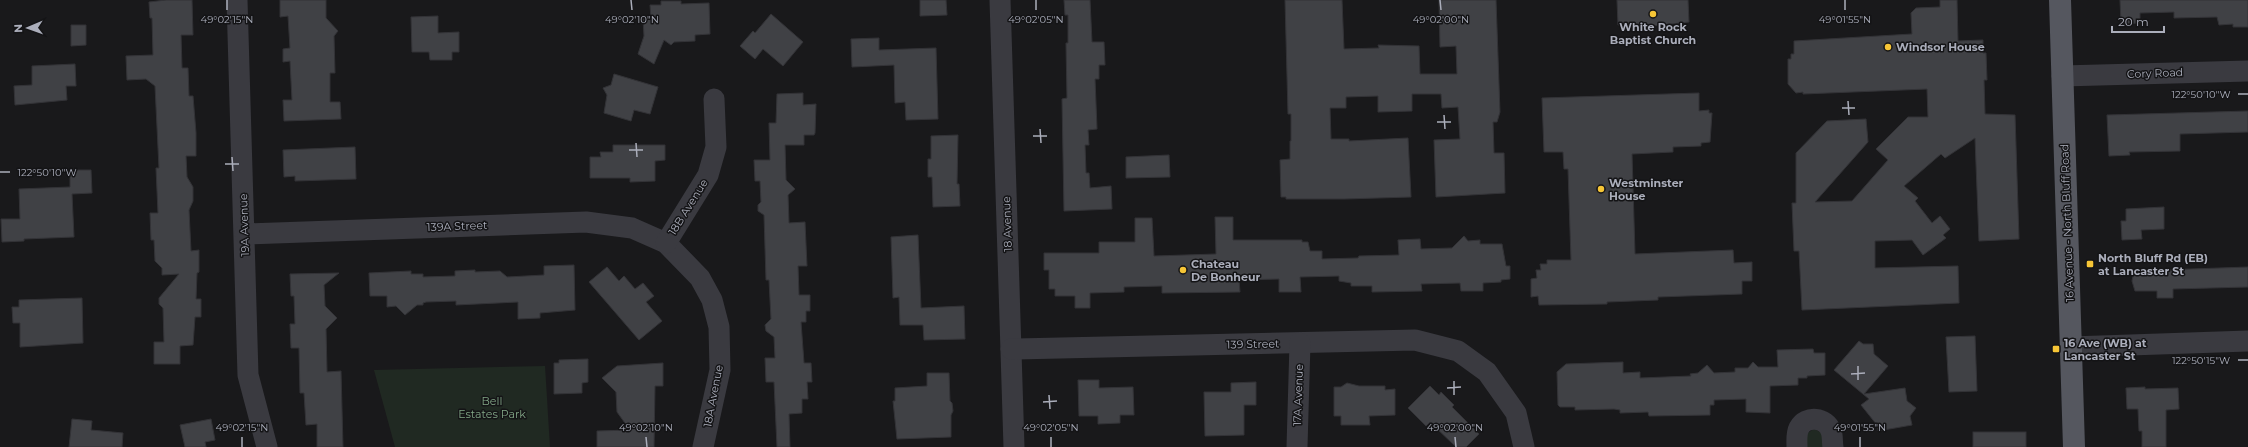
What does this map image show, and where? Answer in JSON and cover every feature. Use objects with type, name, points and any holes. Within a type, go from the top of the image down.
[{"type":"main road","name":"16 Avenue - North Bluff Road","points":[[2060,0],[2074,447]]},
{"type":"street","name":"19A Avenue","points":[[237,0],[248,374],[267,447]]},
{"type":"street","name":"18 Avenue","points":[[1000,0],[1014,447]]},
{"type":"street","name":"Cory Road","points":[[2062,76],[2248,71]]},
{"type":"street","name":"18B Avenue","points":[[666,243],[708,175],[716,147],[714,99]]},
{"type":"street","name":"139A Street","points":[[245,234],[586,222],[632,228],[666,243]]},
{"type":"street","name":"18A Avenue","points":[[666,243],[700,278],[712,300],[719,327],[720,370],[703,447]]},
{"type":"street","name":"139 Street","points":[[1011,349],[1415,340],[1458,351],[1487,372],[1516,413],[1524,447]]},
{"type":"street","points":[[2071,347],[2248,341]]},
{"type":"street","name":"17A Avenue","points":[[1297,447],[1300,343]]},
{"type":"street","points":[[1797,447],[1799,427],[1803,423],[1814,419],[1825,422],[1829,426],[1833,447]]},
{"type":"green space","name":"Bell Estates Park","points":[[545,366],[550,447],[395,447],[374,370]]},
{"type":"green space","points":[[1814,429],[1822,433],[1825,447],[1804,447],[1806,434]]},
{"type":"building","points":[[166,0],[192,0],[193,35],[181,35],[182,68],[188,68],[189,96],[193,96],[196,133],[196,156],[186,156],[187,177],[193,187],[193,201],[189,210],[191,251],[199,250],[199,272],[197,273],[196,299],[201,299],[201,317],[195,317],[193,345],[180,346],[180,364],[154,364],[154,342],[164,342],[163,308],[159,304],[159,298],[179,274],[162,275],[162,268],[155,261],[154,240],[151,240],[150,213],[158,213],[156,168],[159,168],[155,86],[146,79],[127,80],[126,56],[153,55],[152,18],[150,18],[149,2]]},
{"type":"building","points":[[280,0],[326,0],[326,18],[338,31],[334,36],[335,73],[330,73],[330,102],[340,102],[341,119],[284,121],[283,100],[292,100],[290,61],[283,62],[283,49],[290,48],[288,16],[280,17]]},
{"type":"building","points":[[920,0],[946,0],[947,15],[920,16]]},
{"type":"building","points":[[1064,0],[1090,0],[1092,42],[1104,42],[1105,65],[1099,65],[1099,79],[1095,79],[1097,129],[1088,130],[1089,145],[1085,145],[1086,173],[1089,173],[1090,188],[1111,186],[1112,209],[1064,211],[1062,99],[1067,98],[1066,43],[1068,43],[1068,15],[1065,15]]},
{"type":"building","points":[[1285,0],[1342,0],[1344,49],[1379,48],[1378,45],[1419,46],[1420,74],[1457,74],[1456,46],[1440,47],[1439,0],[1496,0],[1500,112],[1497,122],[1493,122],[1494,153],[1504,153],[1505,193],[1436,197],[1434,140],[1460,139],[1458,107],[1442,108],[1441,94],[1412,94],[1412,111],[1378,112],[1378,96],[1346,97],[1346,108],[1330,108],[1331,139],[1349,139],[1349,141],[1408,138],[1411,197],[1286,199],[1286,197],[1281,197],[1280,160],[1290,159],[1291,141],[1291,114],[1288,114]]},
{"type":"building","name":"White Rock Baptist Church","points":[[1617,0],[1688,0],[1689,22],[1644,27],[1644,24],[1618,25]]},
{"type":"building","points":[[1940,0],[1957,0],[1958,41],[1983,40],[1983,53],[1986,53],[1987,80],[1984,80],[1985,114],[2015,115],[2019,239],[1979,241],[1975,138],[1945,158],[1941,154],[1904,186],[1918,198],[1915,201],[1932,223],[1940,216],[1950,229],[1943,235],[1946,238],[1923,255],[1912,240],[1875,241],[1875,268],[1958,266],[1959,303],[1802,310],[1799,251],[1794,251],[1792,203],[1796,203],[1796,153],[1827,121],[1866,119],[1868,142],[1815,202],[1852,201],[1888,160],[1876,149],[1908,117],[1928,117],[1927,89],[1803,94],[1803,92],[1796,93],[1788,84],[1788,59],[1791,59],[1791,54],[1794,54],[1794,41],[1912,34],[1911,13],[1916,8],[1940,7]]},
{"type":"building","points":[[2120,0],[2248,0],[2248,27],[2233,27],[2233,24],[2219,25],[2217,17],[2174,18],[2174,12],[2140,13],[2140,23],[2121,24]]},
{"type":"building","points":[[661,1],[681,1],[681,4],[709,3],[710,34],[695,35],[695,41],[674,42],[671,45],[664,40],[654,64],[638,54],[644,36],[643,19],[651,19],[650,5],[661,5]]},
{"type":"building","points":[[771,14],[803,42],[783,66],[763,49],[755,59],[740,46],[753,31],[755,33]]},
{"type":"building","points":[[438,16],[438,33],[459,32],[459,52],[452,52],[452,60],[430,60],[429,52],[412,52],[411,17]]},
{"type":"building","points":[[71,25],[86,25],[86,45],[71,46]]},
{"type":"building","points":[[879,38],[879,50],[936,48],[938,119],[906,120],[905,102],[895,103],[894,65],[852,67],[851,39]]},
{"type":"building","points":[[75,64],[76,86],[66,86],[67,100],[15,105],[14,86],[32,85],[32,66]]},
{"type":"building","points":[[614,74],[658,87],[650,114],[634,110],[631,121],[604,113],[607,95],[603,88],[611,85]]},
{"type":"building","points":[[803,93],[803,105],[816,104],[815,133],[814,135],[804,135],[804,145],[785,145],[786,180],[795,189],[788,195],[789,223],[805,222],[807,266],[798,266],[799,295],[810,295],[810,311],[806,311],[806,322],[801,322],[804,363],[811,363],[812,382],[807,382],[808,399],[802,399],[802,413],[789,414],[790,447],[777,447],[774,382],[766,382],[765,358],[775,358],[774,337],[766,331],[765,325],[771,319],[769,280],[766,280],[764,215],[758,211],[758,205],[761,202],[760,181],[755,181],[754,160],[770,160],[769,123],[776,123],[777,94]]},
{"type":"building","name":"Westminster House","points":[[1699,93],[1699,111],[1709,110],[1709,113],[1712,113],[1710,142],[1701,143],[1701,146],[1673,147],[1673,152],[1632,154],[1635,254],[1733,250],[1734,263],[1752,262],[1752,281],[1742,281],[1742,294],[1658,297],[1658,300],[1607,302],[1607,304],[1539,305],[1538,296],[1531,297],[1531,279],[1537,278],[1536,270],[1541,270],[1540,264],[1547,264],[1547,260],[1571,260],[1568,169],[1564,169],[1563,152],[1544,152],[1542,98]]},
{"type":"building","points":[[2248,111],[2248,132],[2180,134],[2180,151],[2129,152],[2130,155],[2109,156],[2107,115]]},
{"type":"building","points":[[958,135],[957,184],[959,184],[960,206],[933,207],[932,177],[928,177],[928,159],[931,159],[931,136]]},
{"type":"building","points":[[613,145],[665,145],[665,160],[655,161],[655,181],[630,182],[630,178],[590,178],[590,157],[601,157],[600,152],[613,152]]},
{"type":"building","points":[[355,147],[356,179],[295,181],[295,176],[284,177],[283,150]]},
{"type":"building","points":[[1169,155],[1170,177],[1126,178],[1126,157]]},
{"type":"building","points":[[70,170],[91,170],[92,193],[72,194],[74,237],[24,239],[24,241],[2,242],[1,219],[20,219],[19,189],[70,187]]},
{"type":"building","points":[[2164,207],[2164,229],[2141,230],[2142,239],[2122,240],[2121,221],[2126,221],[2126,209]]},
{"type":"building","points":[[1215,217],[1233,217],[1233,240],[1302,240],[1302,242],[1308,242],[1310,251],[1322,251],[1322,259],[1399,255],[1398,240],[1420,239],[1421,249],[1452,248],[1464,236],[1468,241],[1480,240],[1480,244],[1502,244],[1506,266],[1510,266],[1510,279],[1501,280],[1501,282],[1483,283],[1483,291],[1461,291],[1460,283],[1421,284],[1422,291],[1372,292],[1372,286],[1351,286],[1351,283],[1339,281],[1339,276],[1300,277],[1301,292],[1279,292],[1279,279],[1239,280],[1240,292],[1162,293],[1162,286],[1124,287],[1124,292],[1090,293],[1090,308],[1075,308],[1075,296],[1055,296],[1055,289],[1049,289],[1049,270],[1044,270],[1044,253],[1099,253],[1099,242],[1135,242],[1135,218],[1152,218],[1154,256],[1216,254]]},
{"type":"building","points":[[918,235],[921,308],[964,306],[965,339],[924,340],[923,325],[900,325],[899,297],[893,298],[891,237]]},
{"type":"building","points":[[574,265],[575,310],[540,313],[540,318],[518,319],[518,302],[456,305],[456,301],[426,302],[423,303],[423,305],[417,305],[405,315],[396,306],[387,307],[387,296],[370,296],[369,273],[411,271],[411,274],[423,274],[423,277],[455,276],[455,271],[475,270],[475,272],[500,271],[507,277],[544,275],[544,266]]},
{"type":"building","points":[[607,267],[619,281],[624,276],[635,289],[643,283],[654,296],[646,302],[662,321],[639,340],[589,282]]},
{"type":"building","points":[[2248,267],[2248,287],[2173,289],[2173,298],[2157,298],[2157,291],[2135,291],[2132,281],[2134,271]]},
{"type":"building","points":[[339,273],[324,285],[325,306],[337,318],[326,329],[327,372],[341,371],[343,447],[317,447],[317,424],[306,425],[304,393],[300,393],[299,348],[291,348],[290,324],[295,324],[294,296],[291,296],[290,274]]},
{"type":"building","points":[[82,298],[83,343],[20,347],[20,323],[13,323],[12,307],[19,307],[19,300]]},
{"type":"building","points":[[1975,336],[1977,391],[1949,392],[1946,337]]},
{"type":"building","points":[[1859,341],[1863,344],[1873,344],[1874,354],[1888,366],[1864,394],[1905,388],[1907,401],[1916,408],[1910,416],[1912,425],[1878,431],[1877,425],[1861,405],[1869,399],[1834,370]]},
{"type":"building","points":[[1813,349],[1814,353],[1825,353],[1825,375],[1798,378],[1798,385],[1770,386],[1770,413],[1746,412],[1746,399],[1714,400],[1714,405],[1710,405],[1710,415],[1649,416],[1648,412],[1620,413],[1620,410],[1614,409],[1575,410],[1575,407],[1560,407],[1558,405],[1557,372],[1566,364],[1623,362],[1623,373],[1640,372],[1640,378],[1691,376],[1690,374],[1698,373],[1707,365],[1714,373],[1735,372],[1735,368],[1748,368],[1753,362],[1758,367],[1778,367],[1777,350]]},
{"type":"building","points":[[588,359],[588,382],[582,383],[582,393],[554,394],[554,363],[559,363],[559,360]]},
{"type":"building","points":[[663,363],[663,386],[655,386],[654,447],[597,447],[597,431],[630,430],[617,412],[616,392],[602,378],[617,366]]},
{"type":"building","points":[[927,373],[949,373],[950,401],[952,403],[953,411],[951,415],[951,437],[897,439],[893,401],[895,401],[895,388],[927,386]]},
{"type":"building","points":[[1078,380],[1099,380],[1099,388],[1133,387],[1134,415],[1120,415],[1120,423],[1098,424],[1098,416],[1079,416]]},
{"type":"building","points":[[1256,382],[1256,405],[1244,405],[1244,435],[1205,436],[1204,392],[1231,392],[1231,383]]},
{"type":"building","points":[[1347,383],[1359,386],[1385,386],[1385,390],[1395,389],[1395,415],[1369,416],[1370,425],[1341,425],[1341,416],[1334,416],[1334,387],[1341,387]]},
{"type":"building","points":[[1430,386],[1439,395],[1441,392],[1454,405],[1452,407],[1479,434],[1466,447],[1456,447],[1430,422],[1426,426],[1408,408]]},
{"type":"building","points":[[2145,387],[2145,389],[2178,388],[2179,409],[2166,410],[2166,447],[2142,447],[2142,431],[2139,431],[2138,409],[2127,409],[2126,388]]},
{"type":"building","points":[[72,419],[92,421],[91,430],[123,433],[122,447],[69,447]]},
{"type":"building","points":[[211,419],[215,440],[205,442],[206,447],[185,447],[180,425]]},
{"type":"building","points":[[1973,432],[2026,432],[2026,447],[1973,447]]},
{"type":"place","name":"White Rock Baptist Church","points":[[1653,14]]},
{"type":"place","name":"Windsor House","points":[[1888,47]]},
{"type":"place","name":"Westminster House","points":[[1601,189]]},
{"type":"place","name":"North Bluff Rd (EB) at Lancaster St","points":[[2090,264]]},
{"type":"place","name":"Chateau De Bonheur","points":[[1183,270]]},
{"type":"place","name":"16 Ave (WB) at Lancaster St","points":[[2056,349]]}]
